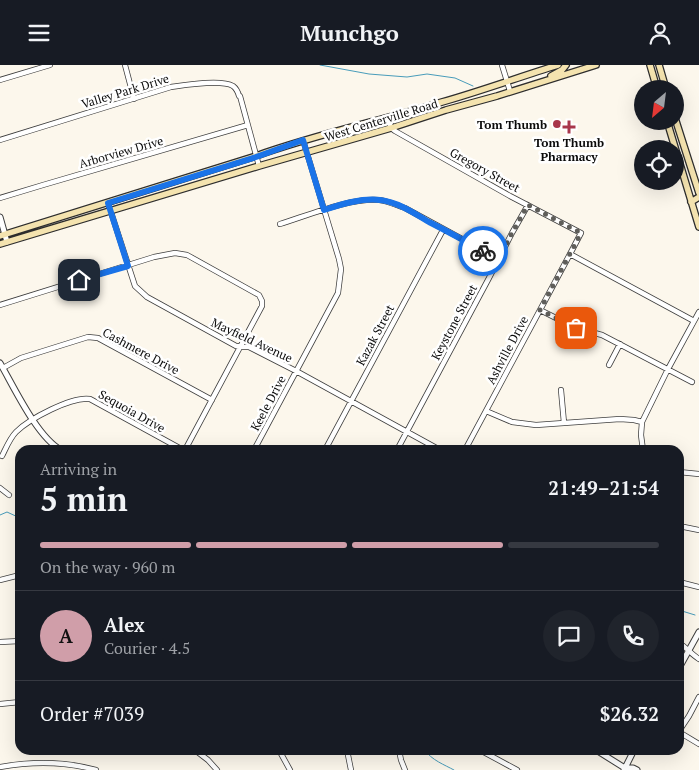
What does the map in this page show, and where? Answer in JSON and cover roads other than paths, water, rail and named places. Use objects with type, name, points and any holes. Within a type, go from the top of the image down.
[{"type":"main road","name":"West Centerville Road","points":[[3,235],[256,157],[303,140],[443,102],[558,65]]},
{"type":"main road","points":[[546,81],[566,65]]},
{"type":"main road","points":[[570,73],[574,65]]},
{"type":"main road","name":"West Centerville Road","points":[[0,244],[596,65]]},
{"type":"main road","points":[[650,65],[654,80]]},
{"type":"main road","points":[[659,65],[663,80]]},
{"type":"main road","points":[[443,102],[446,110]]},
{"type":"main road","points":[[670,130],[699,227]]},
{"type":"main road","points":[[679,130],[699,193]]},
{"type":"main road","points":[[672,137],[680,135]]},
{"type":"main road","points":[[690,201],[699,197]]},
{"type":"street","points":[[0,80],[47,65]]},
{"type":"street","points":[[125,65],[134,99]]},
{"type":"street","points":[[502,65],[510,91]]},
{"type":"street","name":"Valley Park Drive","points":[[0,140],[171,87],[187,84],[225,83],[237,89],[240,96],[259,166]]},
{"type":"street","points":[[388,117],[391,128]]},
{"type":"street","name":"Arborview Drive","points":[[0,199],[248,125]]},
{"type":"street","name":"Gregory Street","points":[[391,128],[510,196],[580,233]]},
{"type":"street","name":"Keele Drive","points":[[257,445],[338,293],[340,269],[303,140]]},
{"type":"street","points":[[280,224],[339,205],[364,200],[379,200],[390,202],[405,209],[499,259]]},
{"type":"street","name":"Mayfield Avenue","points":[[108,203],[135,285],[147,297],[240,347],[249,347],[296,371],[431,445]]},
{"type":"street","name":"Keystone Street","points":[[400,445],[528,205]]},
{"type":"street","points":[[0,217],[3,235],[7,242]]},
{"type":"street","name":"Kazak Street","points":[[328,445],[443,229]]},
{"type":"street","name":"Ashville Drive","points":[[468,445],[580,233]]},
{"type":"street","points":[[0,305],[175,253],[181,253],[259,295],[262,306],[187,445]]},
{"type":"street","points":[[570,254],[694,321]]},
{"type":"street","points":[[540,310],[576,328],[602,335],[692,382]]},
{"type":"street","points":[[642,445],[642,422],[699,312]]},
{"type":"street","name":"Cashmere Drive","points":[[1,365],[88,337],[98,338],[212,400]]},
{"type":"street","points":[[609,365],[620,344]]},
{"type":"street","points":[[1,365],[33,420],[44,435],[55,445]]},
{"type":"street","points":[[561,390],[564,423]]},
{"type":"street","name":"Sequoia Drive","points":[[2,456],[14,434],[21,428],[50,409],[84,398],[90,399],[175,445]]},
{"type":"street","points":[[486,411],[503,419],[521,424],[536,425],[620,419],[642,422]]},
{"type":"street","points":[[684,472],[699,474]]},
{"type":"street","points":[[0,488],[10,495]]},
{"type":"street","points":[[684,527],[699,530]]},
{"type":"street","points":[[0,579],[15,576]]},
{"type":"street","points":[[684,583],[699,587]]},
{"type":"street","points":[[684,659],[699,632]]},
{"type":"street","points":[[0,642],[15,641]]},
{"type":"street","points":[[684,647],[699,659]]},
{"type":"street","points":[[684,724],[699,697]]},
{"type":"street","points":[[0,704],[15,702]]},
{"type":"street","points":[[684,735],[699,744]]},
{"type":"street","points":[[202,755],[217,770]]},
{"type":"street","points":[[282,755],[290,770]]},
{"type":"street","points":[[348,755],[351,770]]},
{"type":"street","points":[[400,755],[406,770]]},
{"type":"street","points":[[489,755],[517,770]]},
{"type":"street","points":[[604,755],[626,769],[633,768],[637,770]]},
{"type":"street","points":[[626,769],[632,755]]},
{"type":"street","points":[[0,767],[21,763],[63,763],[96,770]]},
{"type":"street","points":[[48,763],[48,770]]},
{"type":"waterway","points":[[320,65],[369,74],[407,77],[427,74],[455,78],[473,86]]},
{"type":"waterway","points":[[0,515],[7,512],[15,516]]},
{"type":"waterway","points":[[684,612],[695,615]]},
{"type":"waterway","points":[[429,755],[454,770]]},
{"type":"place","name":"Tom Thumb","points":[[557,124]]},
{"type":"place","name":"Tom Thumb Pharmacy","points":[[569,127]]}]
